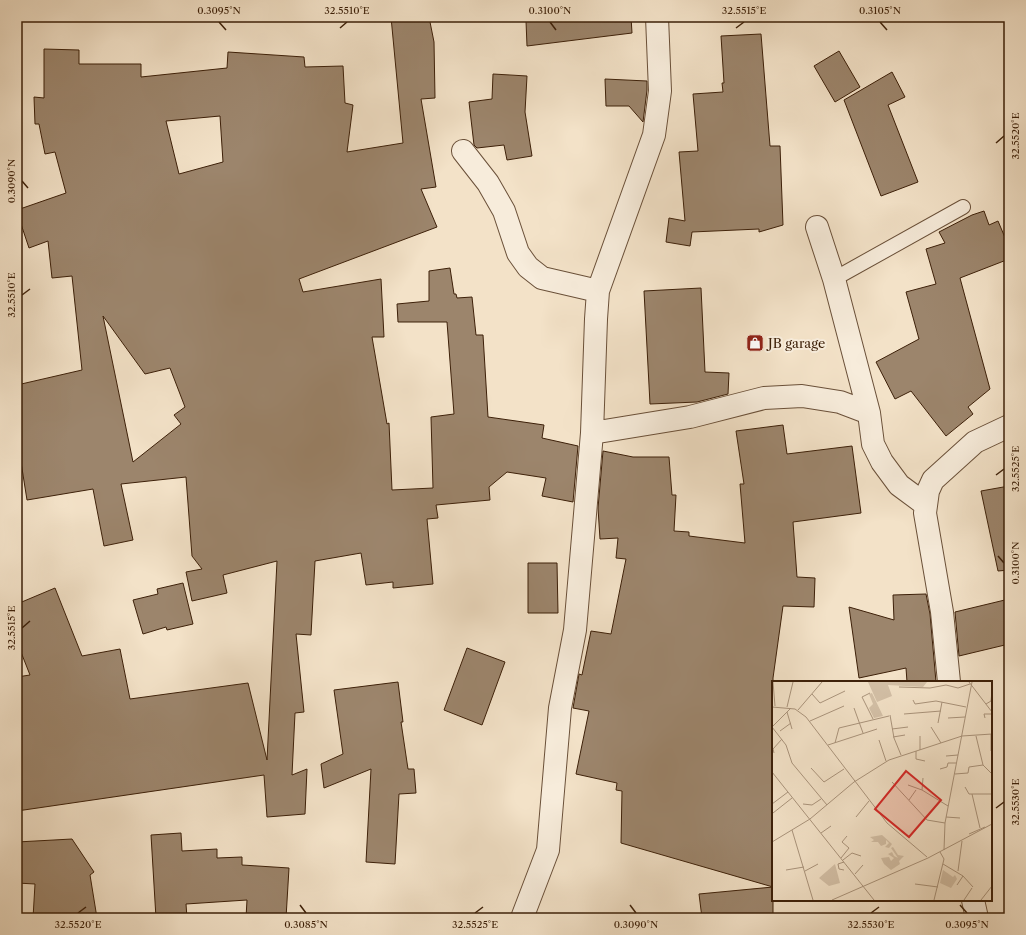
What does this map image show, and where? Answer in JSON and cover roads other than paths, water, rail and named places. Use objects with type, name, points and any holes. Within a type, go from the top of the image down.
[{"type":"street","points":[[522,918],[548,850],[560,708],[575,630],[592,433],[598,291],[654,135],[660,91],[657,17]]},
{"type":"street","points":[[463,151],[488,183],[504,211],[518,253],[528,267],[542,278],[598,291]]},
{"type":"street","points":[[817,227],[834,279],[869,413],[873,444],[882,462],[899,485],[926,505]]},
{"type":"street","points":[[592,433],[690,417],[764,398],[802,396],[840,402],[869,413]]},
{"type":"street","points":[[949,681],[942,612],[925,513],[928,491],[933,480],[975,442],[1009,426]]},
{"type":"street","points":[[973,901],[978,918]]},
{"type":"lane","points":[[834,279],[963,207]]},
{"type":"place","name":"JB garage","points":[[755,343]]}]
